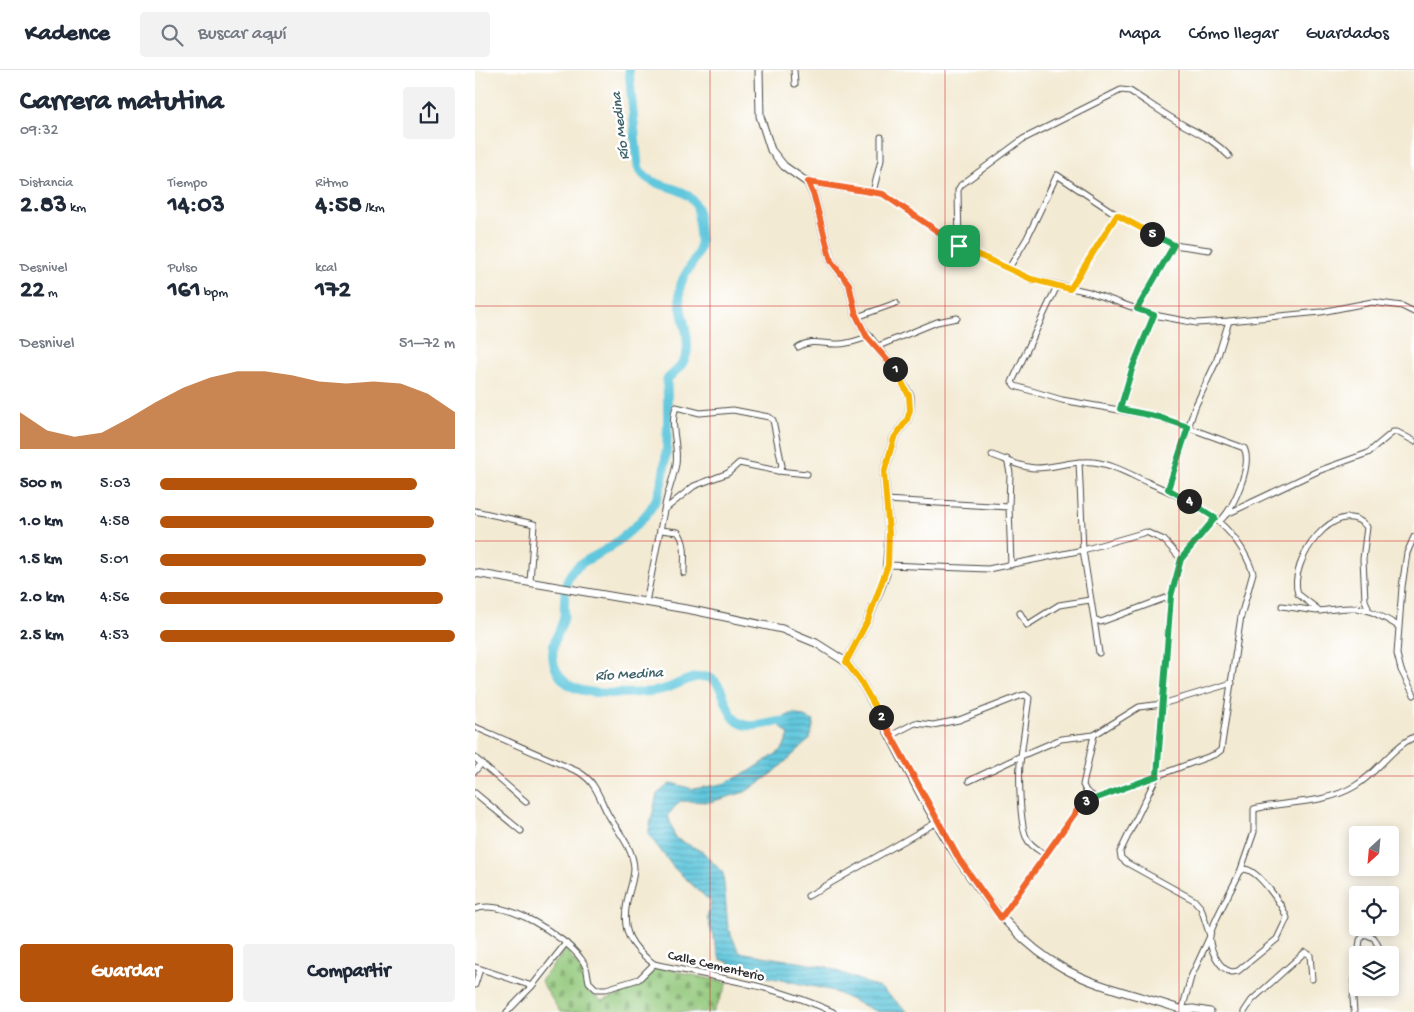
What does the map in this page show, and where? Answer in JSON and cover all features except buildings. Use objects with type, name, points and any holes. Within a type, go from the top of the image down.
[{"type":"main road","points":[[759,70],[759,116],[771,150],[784,166],[808,182],[814,196],[831,261],[849,284],[857,317],[867,337],[895,369],[909,396],[910,410],[907,420],[894,438],[884,473],[889,533],[888,565],[868,620],[846,662]]},
{"type":"main road","points":[[475,573],[646,602],[782,629],[816,643],[846,662],[861,682],[959,859],[1001,918],[1026,942],[1063,968],[1093,982],[1185,1011],[1193,1009],[1210,1012]]},
{"type":"street","points":[[794,70],[795,84]]},
{"type":"street","points":[[959,246],[958,190],[961,185],[1023,139],[1121,90],[1130,90],[1188,128],[1204,135],[1218,144],[1229,156]]},
{"type":"street","points":[[873,192],[881,160],[881,137]]},
{"type":"street","points":[[1009,268],[1027,238],[1057,175],[1117,215],[1174,245],[1209,250]]},
{"type":"street","points":[[808,182],[873,192],[893,200],[959,246],[1031,279],[1089,292],[1154,315],[1196,323],[1229,322],[1321,312],[1372,302],[1402,306],[1414,312]]},
{"type":"street","points":[[1070,289],[1117,215]]},
{"type":"street","points":[[1137,309],[1174,245]]},
{"type":"street","points":[[1057,286],[1012,382],[1019,388],[1062,400],[1159,417],[1244,448],[1247,454],[1247,467],[1227,514],[1220,522]]},
{"type":"street","points":[[857,317],[896,303]]},
{"type":"street","points":[[1120,409],[1133,366],[1154,315]]},
{"type":"street","points":[[876,347],[937,322],[957,318]]},
{"type":"street","points":[[1168,489],[1188,427],[1216,362],[1229,322]]},
{"type":"street","points":[[797,347],[816,341],[836,344],[867,337]]},
{"type":"street","points":[[646,602],[677,451],[673,414],[675,407],[700,413],[733,410],[769,417],[773,420],[783,466],[777,471]]},
{"type":"street","points":[[1227,514],[1318,471],[1368,453],[1393,432],[1397,432],[1414,441]]},
{"type":"street","points":[[991,455],[1037,468],[1079,462],[1111,466],[1168,489],[1215,518],[1237,538],[1253,573],[1241,616],[1221,750],[1216,754],[1096,798],[1078,809],[1001,918]]},
{"type":"street","points":[[1007,459],[1010,473],[1011,565]]},
{"type":"street","points":[[1079,462],[1083,550],[1099,654]]},
{"type":"street","points":[[664,510],[694,486],[727,473],[739,463],[777,471],[807,474]]},
{"type":"street","points":[[885,500],[1009,507]]},
{"type":"street","points":[[475,511],[535,524],[530,582]]},
{"type":"street","points":[[1215,518],[1181,559],[1171,596],[1157,776],[1120,852],[1121,858],[1194,900],[1201,908],[1213,950],[1222,968],[1233,972],[1238,971],[1277,938],[1286,922],[1284,912],[1272,892],[1253,872],[1244,869],[1240,872]]},
{"type":"street","points":[[1320,611],[1298,594],[1296,579],[1298,566],[1304,553],[1316,536],[1342,518],[1355,519],[1367,526],[1363,559],[1365,600],[1368,608]]},
{"type":"street","points":[[660,530],[678,532],[682,537],[685,550],[684,573]]},
{"type":"street","points":[[888,565],[988,569],[1083,550],[1146,532],[1164,540],[1181,559]]},
{"type":"street","points":[[1414,537],[1407,553],[1398,626],[1397,654],[1401,670],[1414,695]]},
{"type":"street","points":[[1094,619],[1101,622],[1171,596]]},
{"type":"street","points":[[1020,613],[1027,625],[1059,605],[1090,600]]},
{"type":"street","points":[[1282,606],[1320,611],[1347,607],[1368,608],[1398,626]]},
{"type":"street","points":[[969,781],[1061,739],[1094,735],[1139,707],[1162,704],[1232,683]]},
{"type":"street","points":[[890,736],[915,723],[933,725],[959,720],[1025,695],[1029,698],[1018,768],[1025,836],[1034,847],[1046,855]]},
{"type":"street","name":"Calle Cementerio","points":[[475,728],[579,772],[593,784],[608,815],[629,848],[633,858],[633,878],[627,902],[625,924],[633,944],[654,964],[786,994],[812,1002],[833,1012]]},
{"type":"street","points":[[1094,735],[1083,785],[1086,791],[1096,798]]},
{"type":"street","points":[[1185,1011],[1191,977],[1240,872],[1254,832],[1254,809],[1335,797],[1356,785],[1401,744],[1414,737]]},
{"type":"street","points":[[475,758],[526,802]]},
{"type":"street","points":[[475,771],[482,763]]},
{"type":"street","points":[[475,793],[521,831]]},
{"type":"street","points":[[808,896],[937,822]]},
{"type":"street","points":[[475,909],[497,906],[547,930],[566,943],[582,960],[588,970],[591,985],[599,990],[639,979],[654,964]]},
{"type":"street","points":[[1359,946],[1360,940],[1365,934],[1374,938],[1378,946]]},
{"type":"street","points":[[507,1012],[532,986],[566,943]]},
{"type":"street","points":[[1244,1012],[1253,1000],[1305,952],[1310,955],[1312,979]]},
{"type":"street","points":[[475,984],[478,968],[532,986]]},
{"type":"street","points":[[1353,996],[1354,1012]]},
{"type":"green space","points":[[566,949],[586,978],[588,992],[602,1001],[638,987],[657,967],[728,983],[713,1012],[560,1012],[541,981]]},
{"type":"water","points":[[793,713],[814,721],[810,739],[772,774],[745,792],[710,802],[680,801],[668,815],[675,838],[703,852],[723,873],[728,928],[739,952],[827,967],[882,989],[908,1012],[878,1012],[830,990],[763,976],[720,959],[707,917],[711,902],[674,868],[648,834],[657,794],[671,783],[693,789],[723,784],[750,771],[782,750],[789,735],[776,721]]},
{"type":"waterway","name":"Río Medina","points":[[629,70],[638,166],[650,180],[685,193],[692,199],[698,210],[699,251],[680,288],[680,304],[687,336],[687,352],[682,364],[667,379],[667,444],[663,478],[659,493],[649,511],[633,528],[610,547],[579,566],[570,575],[565,589],[562,625],[553,648],[554,664],[566,683],[581,690],[598,693],[656,691],[690,679],[707,677],[718,685],[731,714],[742,724],[752,726],[786,721]]},
{"type":"route","points":[[808,182],[883,194],[959,246],[1031,279],[1070,289],[1117,215],[1174,245],[1137,309],[1154,315],[1133,366],[1120,409],[1159,417],[1188,427],[1168,489],[1215,518],[1181,559],[1171,596],[1157,776],[1109,795],[1085,802],[1078,809],[1001,918],[959,859],[931,812],[876,708],[861,682],[846,662],[868,620],[886,574],[889,533],[884,473],[894,438],[907,420],[910,410],[909,396],[895,369],[867,337],[856,315],[849,284],[831,261],[823,237],[814,196],[808,182]]}]
